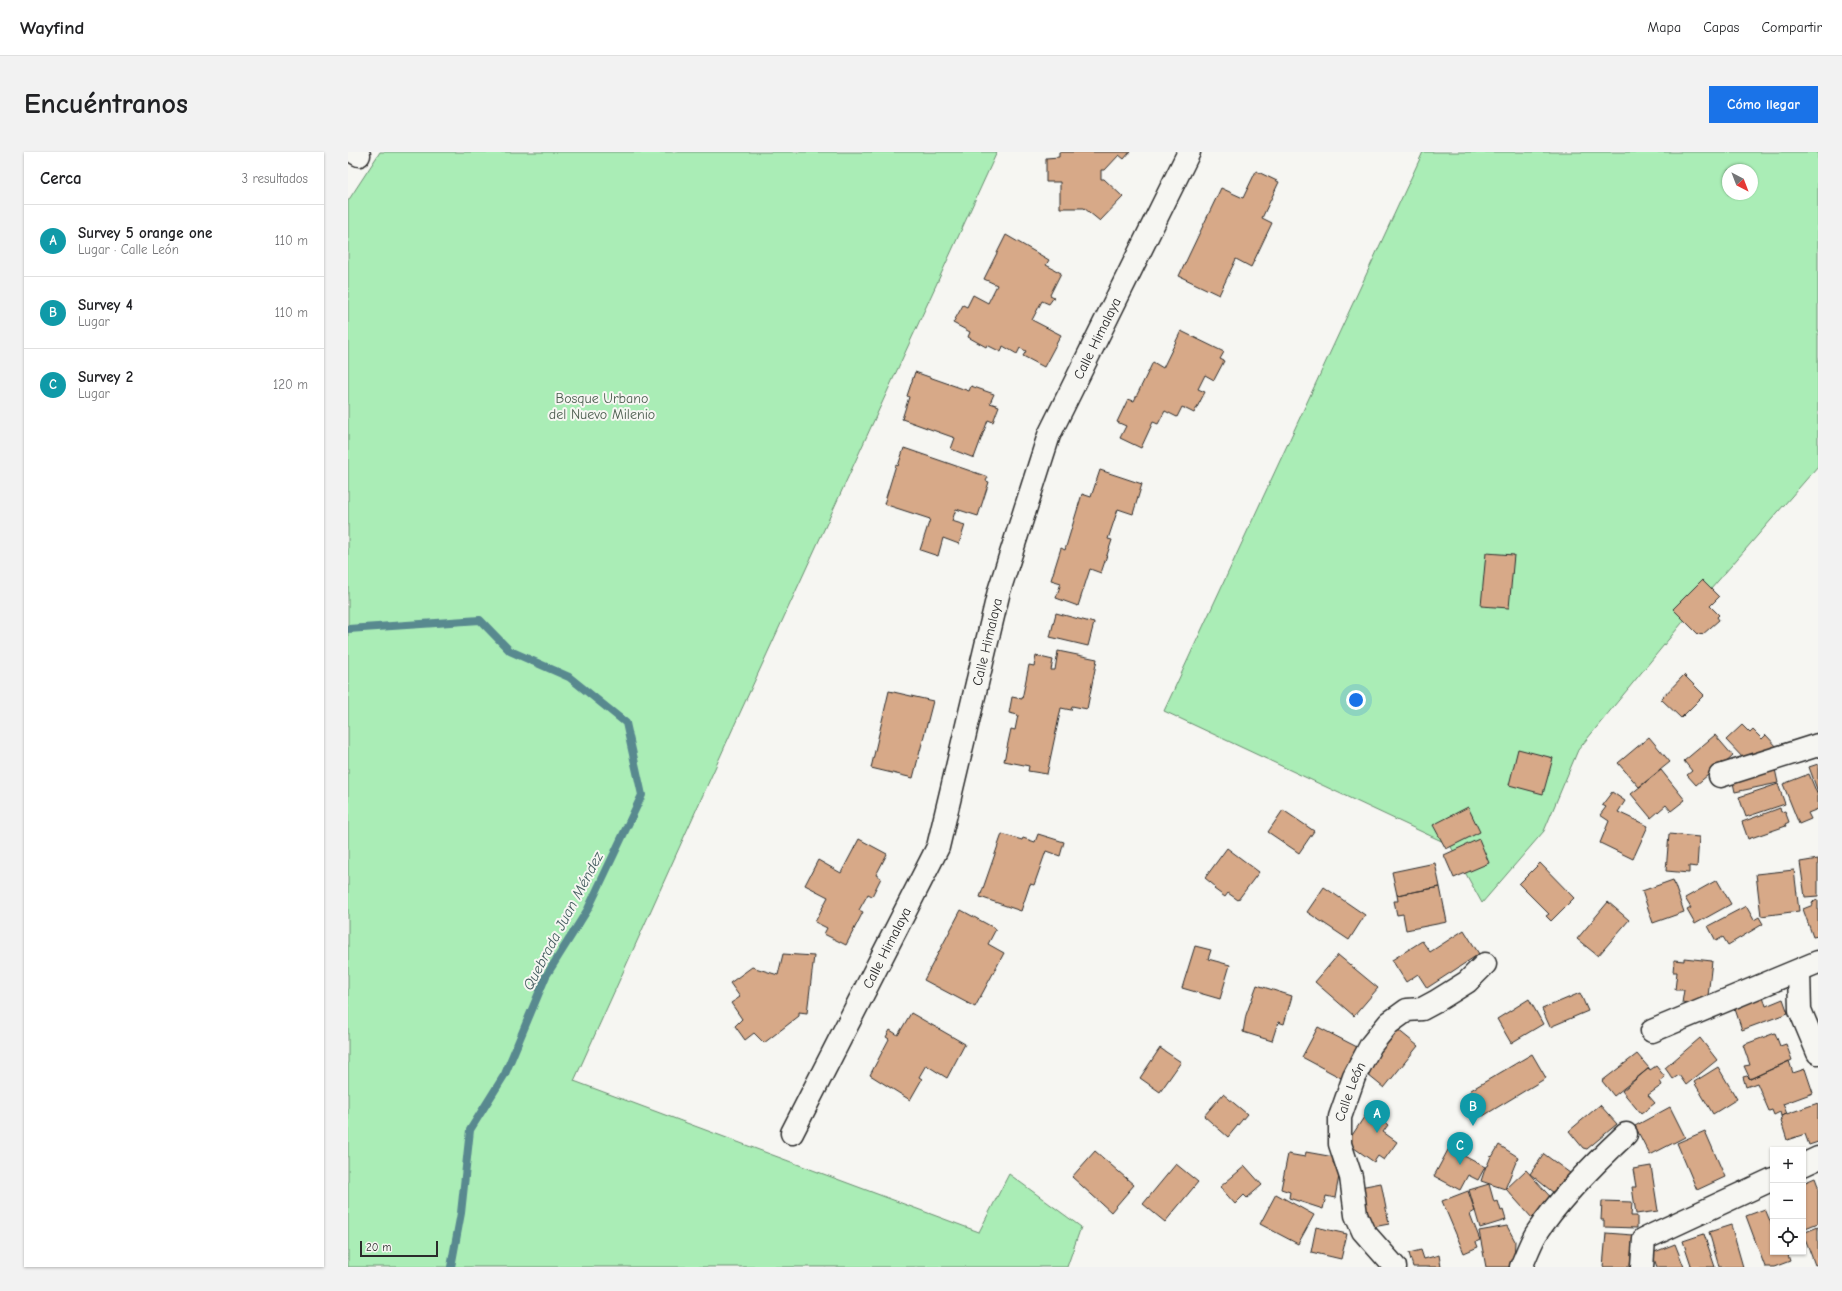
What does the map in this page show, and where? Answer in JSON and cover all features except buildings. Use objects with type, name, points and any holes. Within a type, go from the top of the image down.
[{"type":"street","name":"Calle Himalaya","points":[[792,1133],[938,847],[999,591],[1050,435],[1188,152]]},
{"type":"street","points":[[1720,776],[1818,745]]},
{"type":"street","points":[[1652,1031],[1818,962]]},
{"type":"street","name":"Calle León","points":[[1395,1267],[1363,1231],[1356,1215],[1351,1177],[1340,1144],[1340,1117],[1354,1077],[1371,1045],[1389,1023],[1408,1010],[1422,1009],[1435,1002],[1466,982],[1485,964]]},
{"type":"street","points":[[1799,971],[1800,1010],[1818,1053]]},
{"type":"street","points":[[1521,1267],[1536,1234],[1562,1201],[1606,1153],[1626,1134]]},
{"type":"street","points":[[1806,1164],[1818,1158]]},
{"type":"street","points":[[1642,1267],[1644,1239],[1770,1180]]},
{"type":"green space","name":"Bosque Urbano del Nuevo Milenio","points":[[380,152],[997,152],[734,726],[574,1081],[979,1232],[1009,1174],[1081,1227],[1067,1267],[348,1267],[348,201]]},
{"type":"green space","points":[[1423,152],[1818,152],[1818,466],[1691,612],[1578,750],[1544,831],[1482,903],[1450,845],[1164,711]]},
{"type":"waterway","name":"Quebrada Juan Méndez","points":[[348,629],[480,620],[510,651],[569,677],[626,723],[642,795],[588,909],[546,976],[505,1074],[470,1130],[461,1213],[451,1267]]},
{"type":"place","name":"Survey 4","points":[[1473,1126]]},
{"type":"place","name":"Survey 5 orange one","points":[[1377,1133]]},
{"type":"place","name":"Survey 2","points":[[1460,1165]]}]
